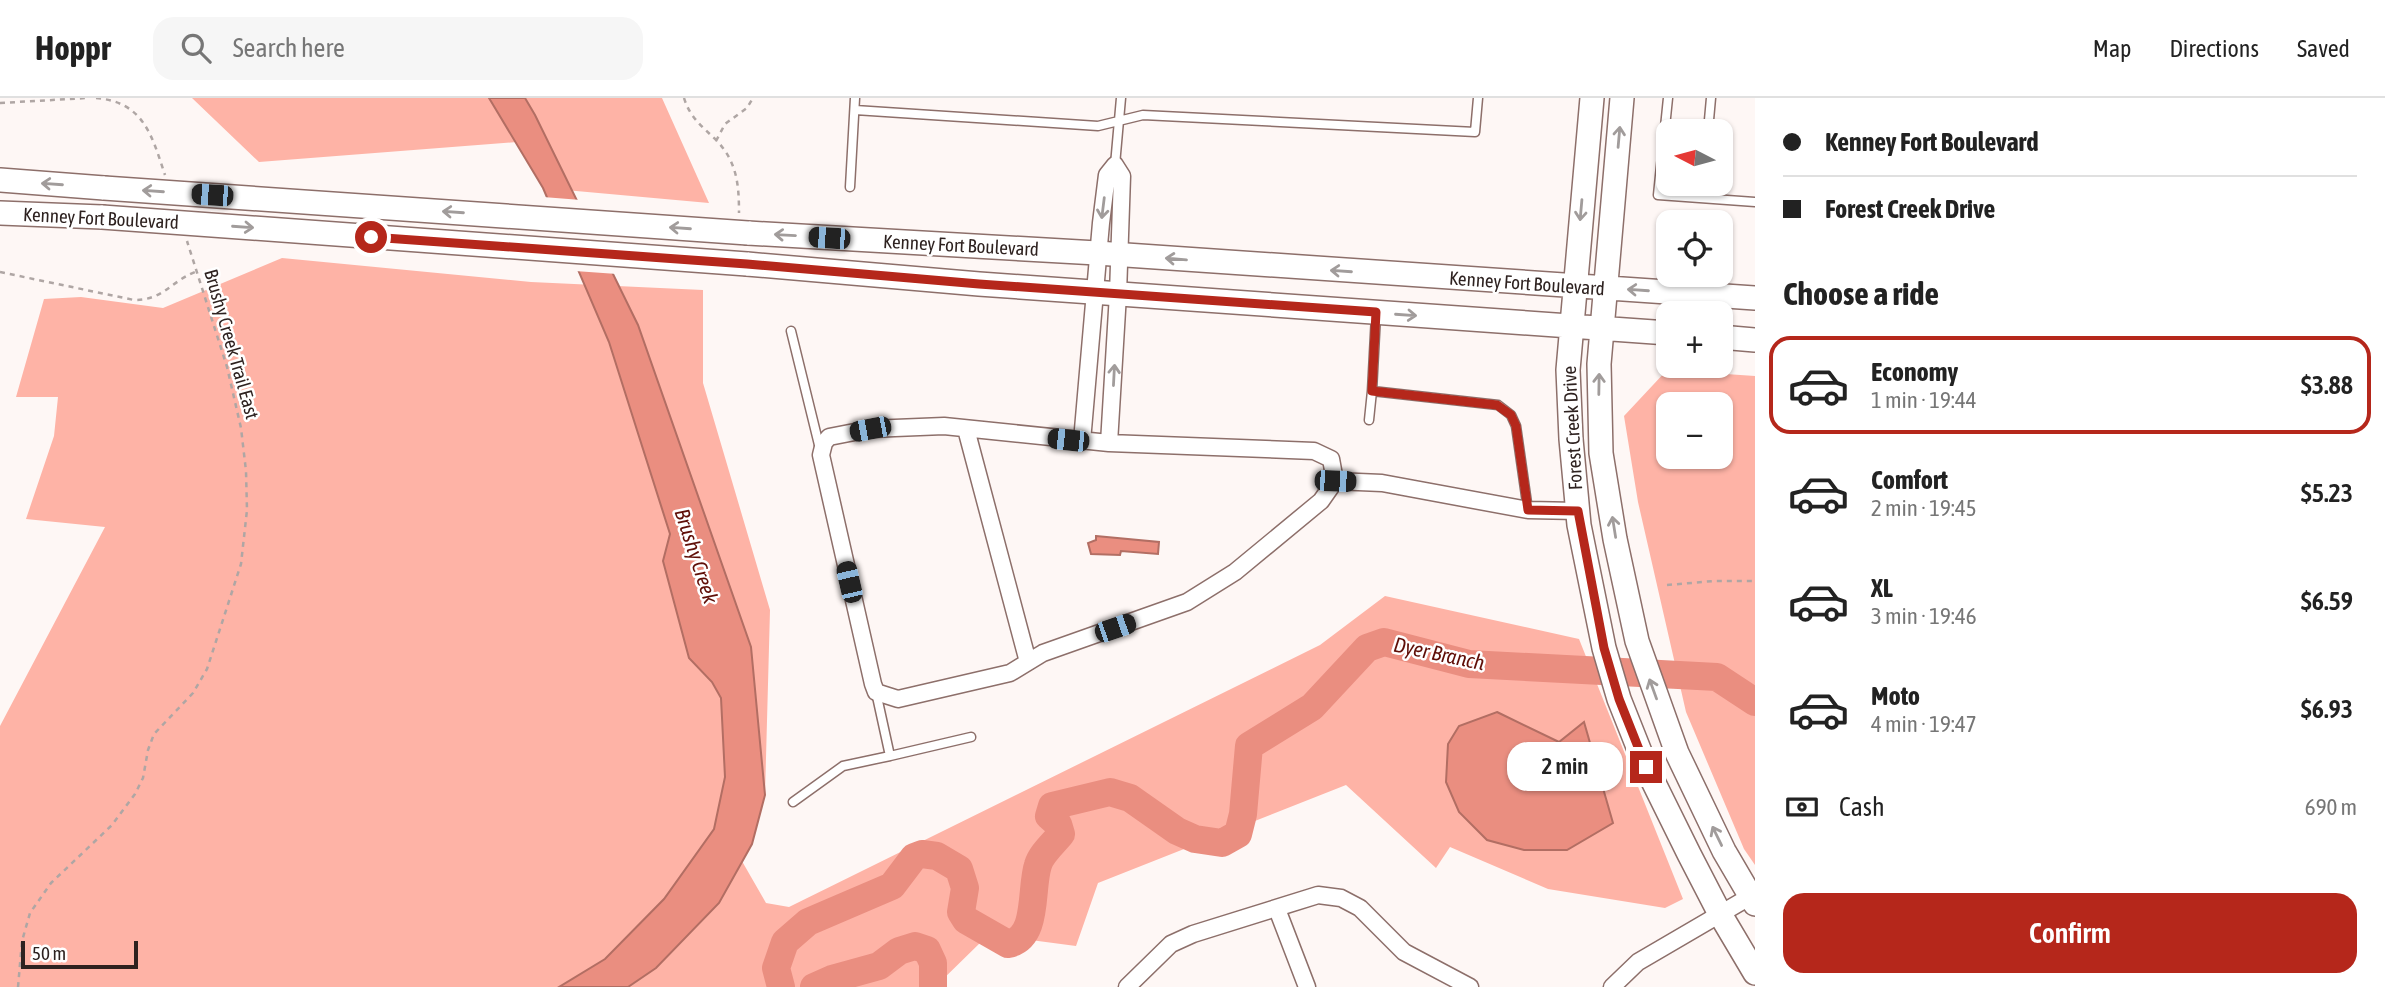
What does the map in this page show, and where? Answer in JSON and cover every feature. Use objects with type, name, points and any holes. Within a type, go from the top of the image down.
[{"type":"main road","name":"Forest Creek Drive","points":[[1592,98],[1567,370],[1578,511],[1594,602],[1619,699],[1646,767],[1720,914],[1755,973]]},
{"type":"main road","name":"Forest Creek Drive","points":[[1622,98],[1604,288],[1599,411],[1601,453],[1626,594],[1650,682],[1677,753],[1724,851],[1753,900]]},
{"type":"main road","name":"Kenney Fort Boulevard","points":[[0,180],[744,224],[1109,254],[1755,298]]},
{"type":"main road","name":"Kenney Fort Boulevard","points":[[0,213],[102,217],[747,264],[979,284],[1656,331]]},
{"type":"main road","points":[[1733,338],[1755,340]]},
{"type":"street","points":[[1082,441],[1094,292],[1109,254],[1122,176],[1115,165],[1107,175],[1109,254],[1118,294],[1109,443]]},
{"type":"street","points":[[944,426],[1082,441],[1314,451],[1331,459],[1335,481],[1321,501],[1235,572],[1187,602],[1043,653],[1010,673],[898,699],[876,692],[821,455],[824,443],[829,437],[870,429],[944,426]]},
{"type":"street","points":[[966,429],[1028,662]]},
{"type":"street","points":[[1335,481],[1382,483],[1528,510],[1578,511]]},
{"type":"street","points":[[1127,987],[1171,944],[1193,934],[1318,895],[1341,898],[1360,908],[1404,952],[1454,983],[1470,987]]},
{"type":"street","points":[[1612,987],[1638,962],[1720,914],[1753,900]]},
{"type":"street","points":[[1277,909],[1307,987]]},
{"type":"lane","points":[[850,187],[855,98]]},
{"type":"lane","points":[[1115,165],[1121,98]]},
{"type":"lane","points":[[855,110],[1098,126],[1143,115],[1475,132],[1478,98]]},
{"type":"lane","points":[[1668,98],[1670,119]]},
{"type":"lane","points":[[1709,119],[1711,98]]},
{"type":"lane","points":[[1672,196],[1755,202]]},
{"type":"lane","points":[[1369,420],[1376,312]]},
{"type":"lane","points":[[790,331],[821,455]]},
{"type":"lane","points":[[1372,391],[1497,405],[1511,415],[1516,426],[1528,510]]},
{"type":"lane","points":[[876,692],[890,756]]},
{"type":"lane","points":[[793,803],[843,766],[971,737]]},
{"type":"path","points":[[0,103],[87,98]]},
{"type":"path","points":[[96,98],[120,103],[142,120],[152,135],[169,186]]},
{"type":"path","points":[[684,98],[691,116],[716,141],[735,168],[744,224]]},
{"type":"path","points":[[716,141],[724,124],[747,108],[753,98]]},
{"type":"path","name":"Brushy Creek Trail East","points":[[18,987],[22,941],[30,913],[51,883],[113,825],[135,794],[143,778],[153,734],[193,693],[207,669],[242,564],[247,510],[244,446],[233,389],[186,238]]},
{"type":"path","points":[[0,272],[134,300],[156,298],[184,276],[197,271]]},
{"type":"path","points":[[1667,585],[1755,581]]},
{"type":"shaded area","points":[[192,98],[662,98],[709,203],[543,188],[517,142],[259,162]]},
{"type":"shaded area","points":[[282,258],[531,282],[703,290],[703,383],[770,610],[765,795],[739,856],[766,903],[789,907],[1320,645],[1385,596],[1579,639],[1683,899],[1665,908],[1548,889],[1450,847],[1436,868],[1346,785],[1098,883],[1076,946],[1023,939],[982,941],[935,987],[0,987],[0,726],[105,527],[26,519],[54,436],[58,397],[16,397],[44,299],[81,297],[163,308]],"holes":[[[1542,735],[1559,742],[1597,772],[1613,822],[1567,850]]]},
{"type":"shaded area","points":[[1755,376],[1755,865],[1744,849],[1686,712],[1638,502],[1624,416],[1660,378]]},
{"type":"water","name":"Brushy Creek","points":[[489,98],[525,98],[638,325],[751,647],[765,795],[752,844],[719,903],[656,968],[628,987],[559,987],[605,959],[664,899],[714,829],[725,777],[721,698],[712,682],[689,658],[663,561],[670,534],[609,342],[543,188]]},
{"type":"water","points":[[1096,536],[1159,542],[1158,554],[1121,551],[1120,555],[1091,554],[1088,543],[1096,540]]},
{"type":"water","points":[[1497,712],[1559,742],[1584,722],[1613,823],[1567,850],[1524,850],[1487,840],[1459,812],[1446,782],[1448,744],[1459,726]]},
{"type":"pier","points":[[543,197],[581,200],[617,274],[575,271]]},
{"type":"waterway","name":"Dyer Branch","points":[[781,987],[776,968],[785,942],[808,922],[892,886],[914,857],[922,854],[937,856],[959,869],[965,888],[961,912],[966,920],[1008,944],[1018,940],[1029,923],[1040,861],[1061,834],[1058,824],[1049,816],[1052,806],[1110,792],[1130,798],[1177,831],[1195,839],[1222,843],[1238,834],[1243,814],[1249,746],[1312,707],[1367,648],[1384,642],[1469,664],[1717,677],[1755,702]]},
{"type":"waterway","name":"Dyer Branch","points":[[814,987],[879,966],[899,951],[915,946],[927,950],[933,963],[933,987]]},
{"type":"route","points":[[371,237],[1376,312],[1372,391],[1497,405],[1511,415],[1516,426],[1528,510],[1578,511],[1604,648],[1619,699],[1646,767]]}]
